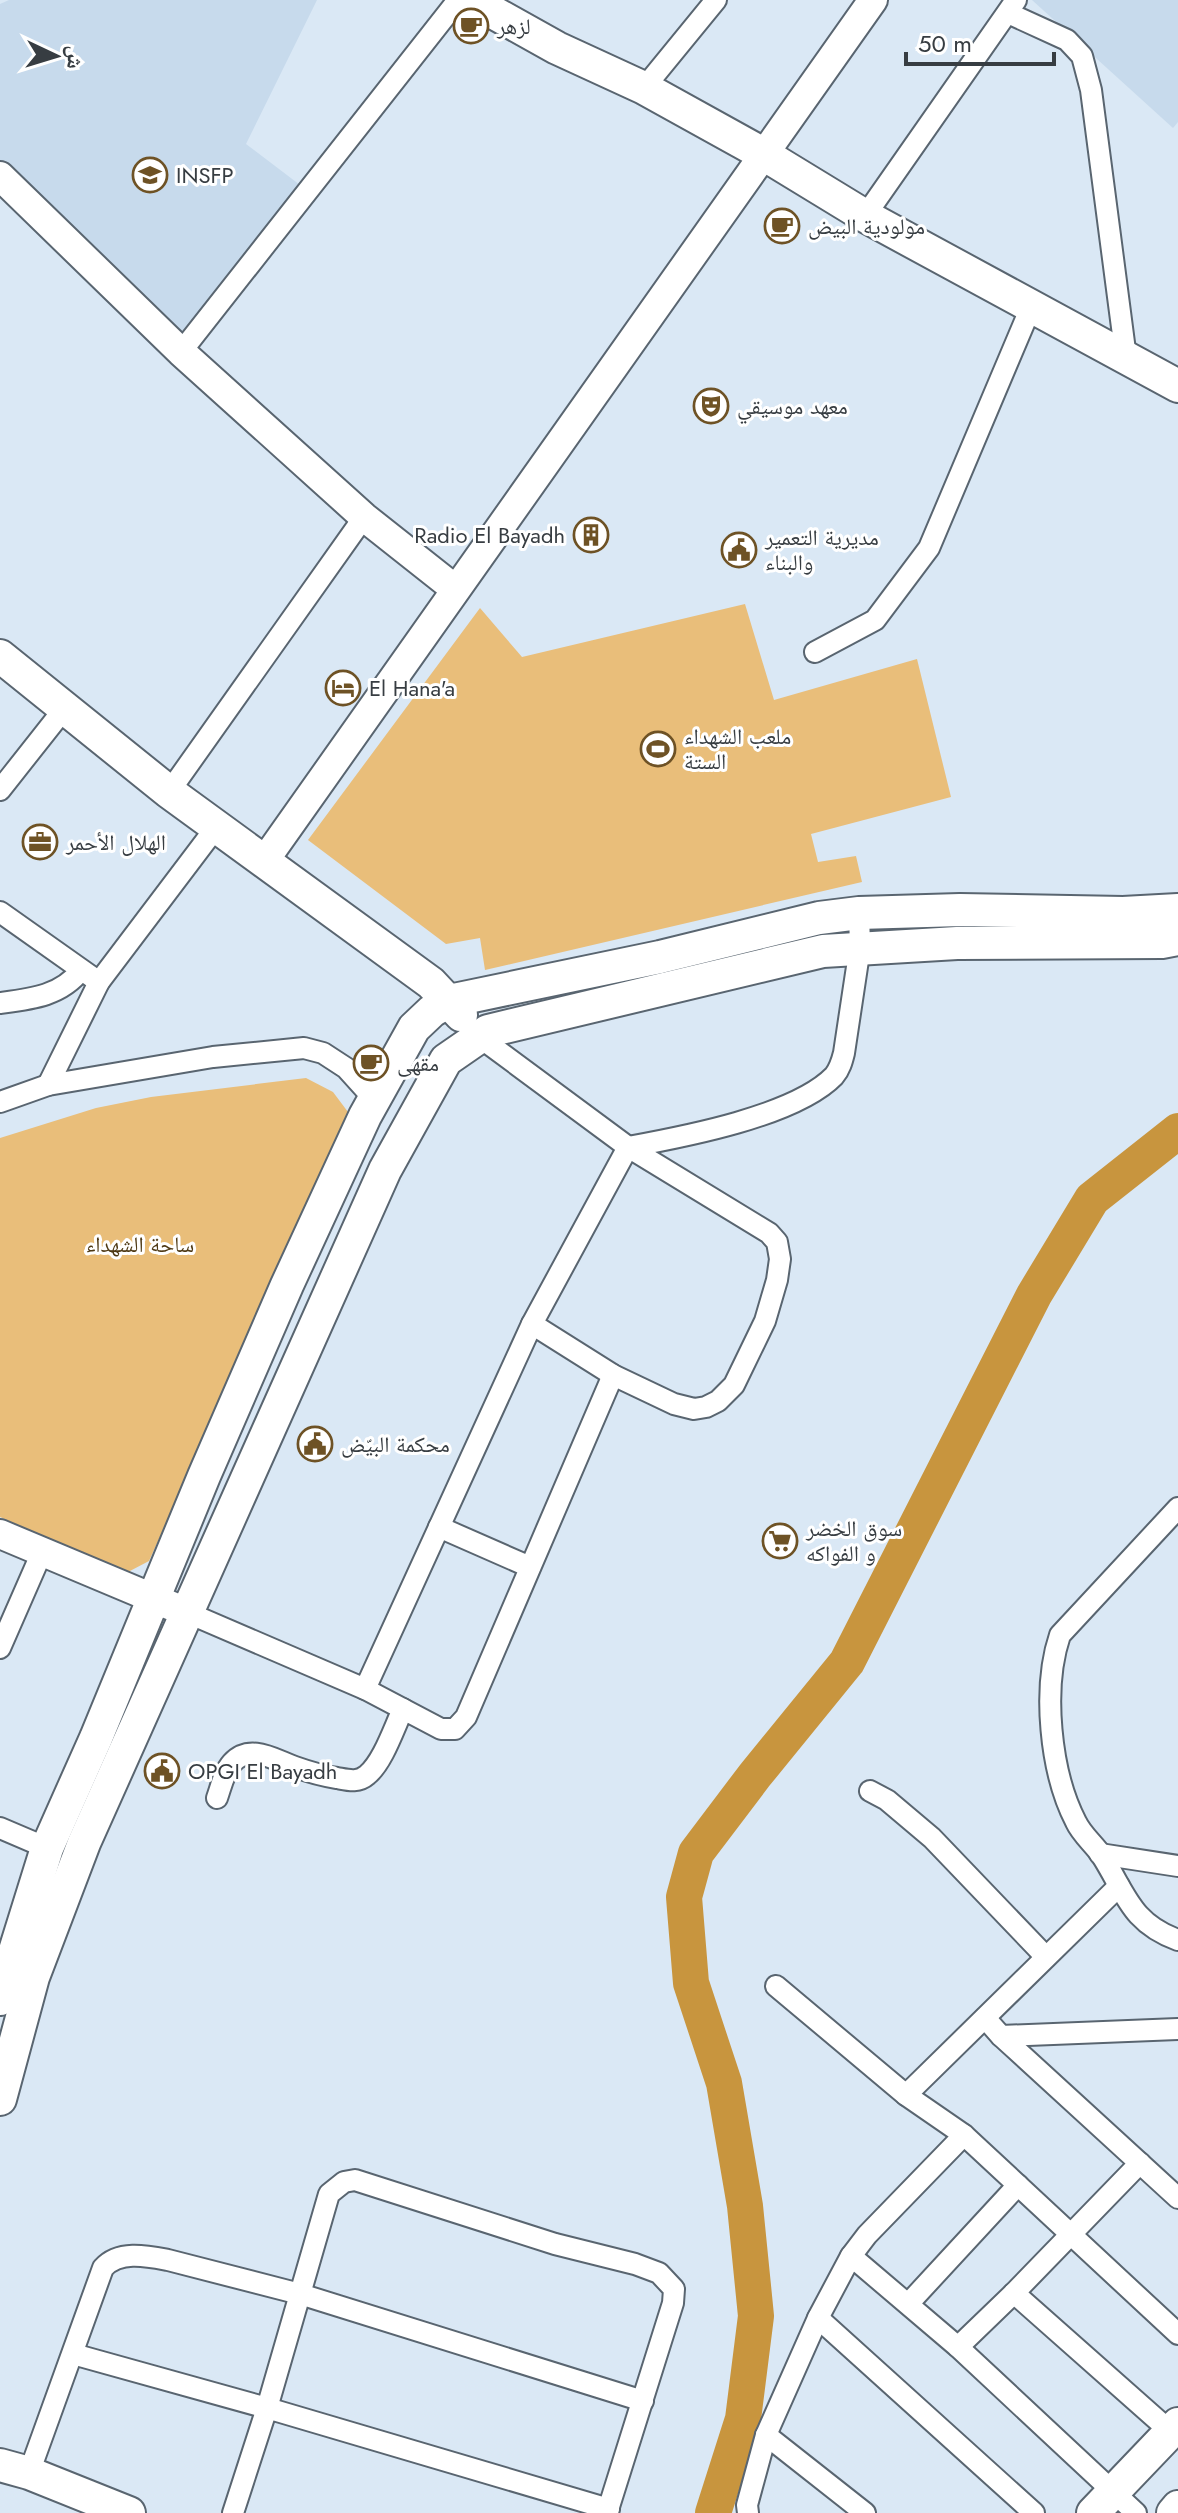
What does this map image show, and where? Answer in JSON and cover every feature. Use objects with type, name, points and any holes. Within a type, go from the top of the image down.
[{"type":"main road","points":[[471,0],[557,48],[644,88],[765,155],[865,216],[1178,386]]},
{"type":"main road","points":[[265,860],[873,0]]},
{"type":"main road","points":[[0,176],[181,352],[364,517],[455,589]]},
{"type":"main road","points":[[0,656],[169,792],[431,983],[478,1036]]},
{"type":"main road","points":[[0,1999],[47,1848],[287,1285],[374,1099],[414,1028],[432,1011],[449,1001],[660,957],[819,918],[859,913],[960,910],[1123,913],[1178,910]]},
{"type":"main road","points":[[0,2099],[33,1977],[72,1872],[385,1170],[446,1060],[478,1036],[499,1028],[823,951],[957,943],[1162,942],[1178,939]]},
{"type":"main road","points":[[204,1476],[239,1496]]},
{"type":"main road","points":[[0,1534],[186,1612]]},
{"type":"main road","points":[[1114,2506],[1174,2428]]},
{"type":"main road","points":[[14,2469],[129,2513]]},
{"type":"main road","points":[[1173,2513],[1178,2507]]},
{"type":"street","points":[[181,352],[458,0]]},
{"type":"street","points":[[644,88],[716,0]]},
{"type":"street","points":[[865,216],[1012,6],[1067,40],[1082,56],[1091,90],[1126,358]]},
{"type":"street","points":[[815,652],[875,620],[929,548],[1031,307]]},
{"type":"street","points":[[169,792],[364,517]]},
{"type":"street","points":[[0,790],[64,709]]},
{"type":"street","points":[[48,1085],[99,982],[217,826]]},
{"type":"street","points":[[0,912],[99,982]]},
{"type":"street","points":[[628,1147],[668,1140],[769,1111],[811,1092],[833,1077],[844,1053],[860,947],[859,913]]},
{"type":"street","points":[[0,1003],[53,993],[73,980],[81,970]]},
{"type":"street","points":[[478,1036],[628,1147],[769,1233],[777,1242],[780,1259],[777,1280],[765,1321],[734,1385],[718,1401],[706,1407],[694,1409],[674,1404],[613,1375],[532,1324]]},
{"type":"street","points":[[0,1102],[48,1085],[213,1057],[304,1048],[323,1053],[346,1068],[374,1099]]},
{"type":"street","points":[[365,1689],[532,1324],[628,1147]]},
{"type":"street","points":[[186,1612],[365,1689],[441,1729],[449,1730],[459,1725],[466,1717],[613,1375]]},
{"type":"street","points":[[1178,1508],[1060,1635],[1054,1653],[1050,1707],[1065,1798],[1077,1825],[1100,1854],[1132,1910],[1147,1924],[1178,1940]]},
{"type":"street","points":[[439,1527],[530,1567]]},
{"type":"street","points":[[0,1648],[42,1552]]},
{"type":"street","points":[[217,1798],[232,1762],[243,1754],[268,1755],[291,1766],[328,1777],[350,1781],[361,1779],[376,1766],[403,1709]]},
{"type":"street","points":[[870,1791],[887,1800],[932,1838],[1046,1957]]},
{"type":"street","points":[[0,1828],[47,1848]]},
{"type":"street","points":[[1100,1854],[1178,1866]]},
{"type":"street","points":[[906,2095],[1119,1886]]},
{"type":"street","points":[[776,1986],[906,2095],[964,2135],[1178,2334]]},
{"type":"street","points":[[985,2018],[1178,2198]]},
{"type":"street","points":[[1001,2036],[1178,2029]]},
{"type":"street","points":[[748,2513],[752,2482],[766,2435],[818,2318],[851,2256],[867,2235],[964,2135]]},
{"type":"street","points":[[958,2347],[1140,2163]]},
{"type":"street","points":[[73,2354],[267,2408],[608,2511],[673,2303],[674,2289],[659,2273],[635,2264],[555,2244],[355,2180],[344,2182],[329,2194],[267,2408],[233,2513]]},
{"type":"street","points":[[909,2303],[1018,2185]]},
{"type":"street","points":[[14,2469],[73,2354],[103,2268],[116,2259],[138,2256],[300,2294],[643,2401]]},
{"type":"street","points":[[851,2256],[958,2347],[1114,2506]]},
{"type":"street","points":[[1014,2293],[1174,2428]]},
{"type":"street","points":[[818,2318],[1034,2513]]},
{"type":"street","points":[[766,2435],[865,2513]]},
{"type":"shaded area","name":"INSFP","points":[[9,0],[317,0],[246,144],[304,188],[183,340],[0,163],[0,4]]},
{"type":"shaded area","points":[[1032,0],[1178,0],[1178,122],[1173,128]]},
{"type":"green space","name":"ملعب الشهداء الستة","points":[[745,604],[774,700],[917,659],[951,797],[811,834],[818,862],[856,856],[862,882],[485,970],[480,938],[446,944],[308,840],[480,608],[522,657]]},
{"type":"green space","name":"ساحة الشهداء","points":[[306,1078],[333,1092],[348,1112],[340,1147],[286,1257],[149,1561],[128,1572],[0,1517],[0,1138],[96,1108],[151,1097]]},
{"type":"waterway","points":[[713,2513],[743,2419],[756,2316],[745,2206],[724,2083],[691,1983],[684,1897],[696,1853],[847,1662],[1034,1295],[1092,1199],[1178,1131]]},
{"type":"place","name":"لزهر","points":[[471,26]]},
{"type":"place","name":"INSFP","points":[[150,175]]},
{"type":"place","name":"مولودية البيض","points":[[782,226]]},
{"type":"place","name":"معهد موسيقي","points":[[711,406]]},
{"type":"place","name":"Radio El Bayadh","points":[[591,535]]},
{"type":"place","name":"مديرية التعمير والبناء","points":[[739,550]]},
{"type":"place","name":"El Hana'a","points":[[343,688]]},
{"type":"place","name":"ملعب الشهداء الستة","points":[[658,749]]},
{"type":"place","name":"الهلال الأحمر","points":[[40,842]]},
{"type":"place","name":"مقهى","points":[[371,1063]]},
{"type":"place","name":"محكمة البيّض","points":[[315,1444]]},
{"type":"place","name":"سوق الخضر و الفواكه","points":[[780,1541]]},
{"type":"place","name":"OPGI El Bayadh","points":[[162,1771]]}]
